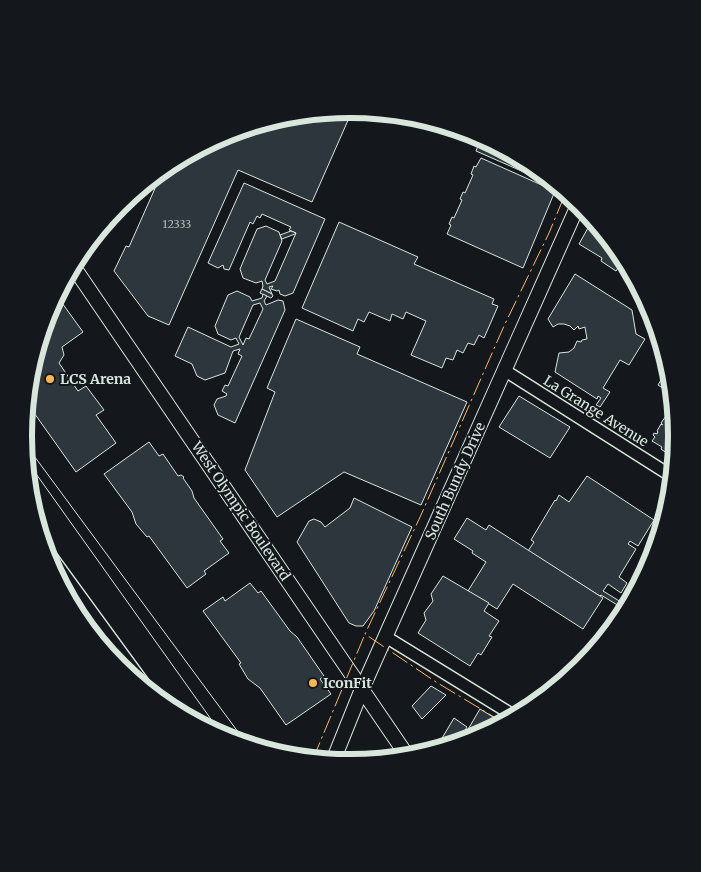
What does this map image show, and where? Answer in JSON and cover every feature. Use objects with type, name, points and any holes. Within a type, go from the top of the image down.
[{"type":"main road","name":"South Bundy Drive","points":[[336,753],[362,690],[575,211]]},
{"type":"main road","name":"West Olympic Boulevard","points":[[78,273],[403,749]]},
{"type":"street","name":"La Grange Avenue","points":[[504,370],[666,473]]},
{"type":"street","points":[[70,586],[101,634]]},
{"type":"street","points":[[386,637],[508,711]]},
{"type":"building","points":[[349,118],[312,202],[238,170],[169,325],[148,316],[114,271],[126,246],[129,247],[157,184],[192,161],[229,142],[268,129],[309,121]]},
{"type":"building","points":[[478,145],[510,161],[532,176],[476,151]]},
{"type":"building","points":[[481,158],[554,192],[523,268],[447,234],[452,217],[454,218],[462,200],[460,199],[463,192],[465,193],[473,175],[471,174],[474,166],[476,167]]},
{"type":"building","points":[[244,183],[325,219],[293,293],[285,296],[280,294],[279,290],[271,289],[273,286],[269,287],[272,294],[262,289],[262,281],[256,283],[243,278],[240,269],[257,229],[266,226],[279,232],[282,241],[265,280],[267,284],[275,281],[296,233],[289,230],[291,227],[262,214],[260,218],[257,216],[253,224],[250,222],[229,270],[224,269],[223,265],[218,268],[208,263]]},
{"type":"building","points":[[339,222],[418,257],[414,264],[494,299],[492,304],[498,306],[484,338],[479,335],[474,345],[468,343],[463,353],[457,350],[453,360],[446,358],[442,368],[411,355],[426,321],[406,312],[403,319],[392,314],[390,321],[369,312],[364,322],[358,319],[353,331],[302,308]]},
{"type":"building","points":[[589,225],[622,271],[618,268],[616,271],[601,261],[602,258],[579,244]]},
{"type":"building","points":[[291,231],[296,233],[282,239],[280,235]]},
{"type":"building","points":[[575,274],[632,310],[636,334],[645,339],[629,365],[620,360],[603,388],[610,392],[600,407],[596,405],[601,398],[598,396],[597,399],[555,372],[559,353],[569,352],[574,348],[577,341],[581,342],[587,339],[585,327],[579,329],[578,326],[574,330],[570,326],[558,324],[553,327],[548,319]]},
{"type":"building","points":[[262,289],[273,296],[271,298],[260,293]]},
{"type":"building","points":[[237,291],[250,297],[252,301],[262,298],[263,294],[267,296],[264,301],[266,305],[278,300],[283,301],[285,310],[235,423],[218,415],[214,405],[217,399],[227,394],[222,391],[225,385],[228,386],[242,356],[238,354],[240,349],[233,351],[225,373],[205,380],[197,376],[192,364],[175,356],[188,327],[231,347],[239,344],[236,338],[231,340],[218,334],[215,326],[228,295]],"holes":[[[260,303],[263,309],[249,339],[246,338],[243,345],[239,337],[253,305]]]},
{"type":"building","name":"LCS Arena","points":[[62,303],[83,332],[62,347],[64,355],[59,363],[78,391],[86,386],[104,410],[96,415],[116,443],[76,472],[33,412],[43,354]]},
{"type":"building","points":[[296,319],[360,347],[357,354],[467,402],[421,505],[344,472],[277,517],[245,470],[275,392],[267,388]]},
{"type":"building","points":[[663,377],[665,390],[658,385]]},
{"type":"building","points":[[519,396],[570,427],[550,458],[499,427]]},
{"type":"building","points":[[666,416],[668,417],[668,454],[661,449],[662,447],[652,441],[655,437],[654,433],[657,434]]},
{"type":"building","points":[[149,442],[159,456],[163,454],[178,476],[184,477],[194,498],[223,539],[220,541],[229,553],[204,571],[206,574],[187,588],[149,536],[147,537],[136,524],[132,512],[104,474]]},
{"type":"building","points":[[587,476],[654,520],[638,546],[630,541],[628,544],[636,549],[619,577],[627,583],[621,593],[608,584],[603,591],[621,602],[619,606],[528,551],[534,542],[531,540],[555,500],[559,495],[569,502]]},
{"type":"building","points":[[354,498],[412,527],[374,611],[363,626],[349,623],[297,542],[309,521],[314,519],[321,522],[325,527],[350,508]]},
{"type":"building","points":[[467,518],[486,530],[489,525],[603,598],[583,629],[513,584],[497,609],[468,591],[486,562],[454,539]]},
{"type":"building","points":[[443,576],[489,603],[484,611],[499,621],[489,636],[492,637],[481,655],[478,653],[470,666],[418,633],[426,620],[424,613],[433,601],[431,594]]},
{"type":"building","points":[[250,583],[258,593],[261,591],[290,631],[297,637],[324,676],[320,679],[331,694],[286,725],[260,688],[248,679],[239,664],[241,663],[203,611],[223,597],[225,601]]},
{"type":"building","points":[[431,686],[446,695],[422,719],[412,706]]},
{"type":"building","points":[[480,709],[496,718],[472,730],[466,732]]},
{"type":"building","points":[[454,718],[467,727],[463,733],[440,741]]},
{"type":"tram line","points":[[33,454],[240,734]]},
{"type":"tram line","points":[[34,472],[213,723]]},
{"type":"power","points":[[496,718],[436,682],[365,634],[421,515],[504,326],[549,233],[563,200]]},
{"type":"power","points":[[316,752],[365,634]]},
{"type":"place","name":"LCS Arena","points":[[50,379]]},
{"type":"place","name":"IconFit","points":[[313,683]]}]
